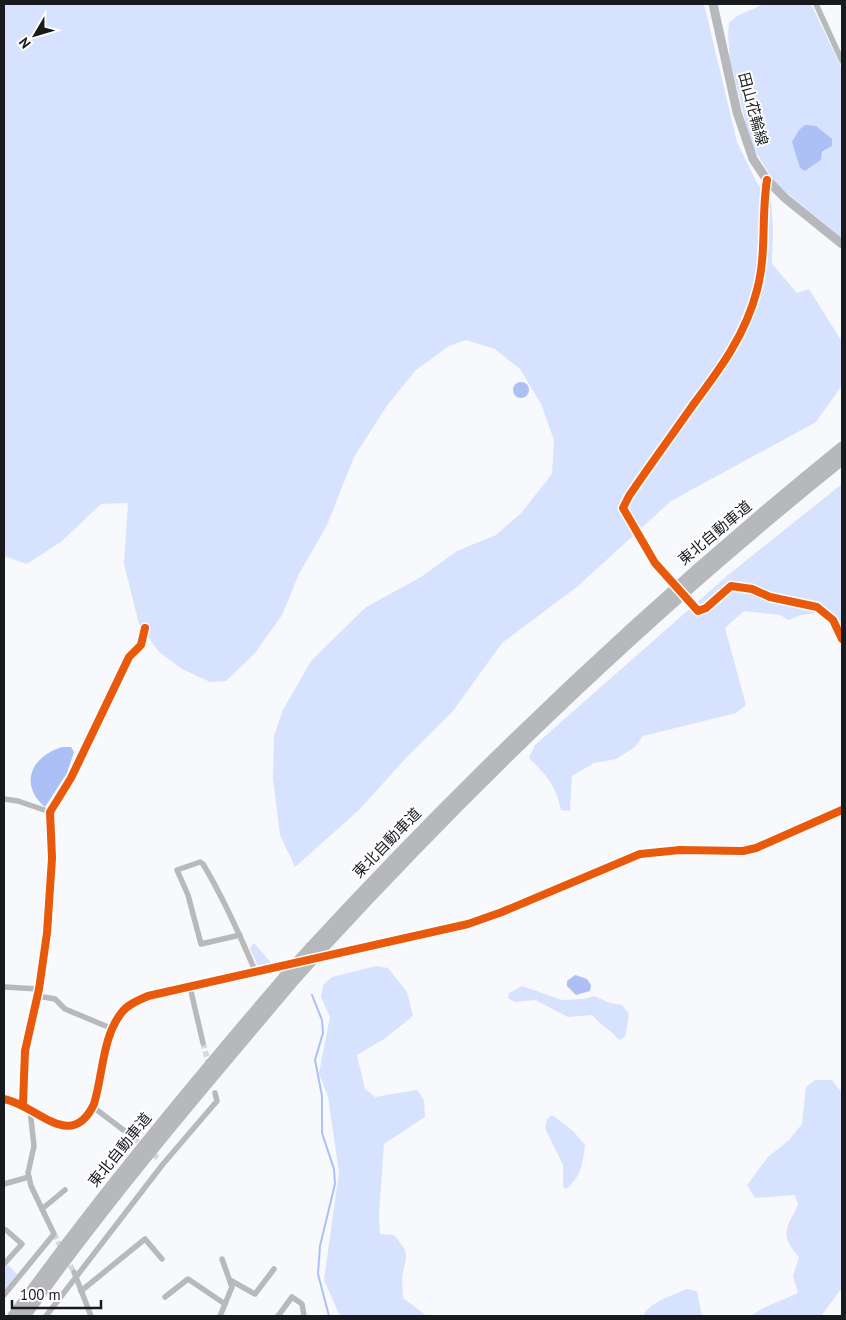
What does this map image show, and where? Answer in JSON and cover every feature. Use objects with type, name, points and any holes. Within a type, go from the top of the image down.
[{"type":"highway","name":"東北自動車道","points":[[13,1316],[113,1182],[284,977],[425,825],[542,710],[694,571],[842,448]]},
{"type":"highway","name":"東北自動車道","points":[[25,1316],[121,1188],[187,1106],[297,977],[432,832],[548,717],[685,592],[842,460]]},
{"type":"main road","name":"田山花輪線","points":[[713,4],[743,135],[753,159],[767,180],[842,244]]},
{"type":"street","points":[[816,4],[842,61]]},
{"type":"street","points":[[767,180],[763,209],[764,256],[762,272],[744,329],[726,360],[625,502],[623,508],[655,563],[698,611],[706,608],[731,586],[752,589],[770,597],[817,607],[833,620],[842,639]]},
{"type":"street","points":[[4,1295],[54,1234],[31,1186],[29,1176],[34,1146],[27,1107],[25,1051],[39,989],[52,858],[50,812],[71,778],[129,657],[141,645],[145,628]]},
{"type":"street","points":[[4,799],[18,801],[50,812]]},
{"type":"street","points":[[4,1099],[27,1107],[60,1126],[69,1127],[84,1120],[93,1106],[113,1029],[122,1011],[132,1003],[148,996],[468,924],[502,912],[640,854],[654,851],[743,851],[756,848],[842,810]]},
{"type":"street","points":[[240,935],[201,944],[188,895],[177,870],[200,862],[204,864],[226,904],[240,935],[256,973]]},
{"type":"street","points":[[4,987],[39,989]]},
{"type":"street","points":[[190,987],[203,1043]]},
{"type":"street","points":[[38,996],[55,999],[65,1009],[113,1029]]},
{"type":"street","points":[[46,1316],[161,1162],[217,1101],[215,1093]]},
{"type":"street","points":[[93,1106],[134,1138]]},
{"type":"street","points":[[4,1184],[29,1176]]},
{"type":"street","points":[[42,1210],[65,1190]]},
{"type":"street","points":[[4,1264],[22,1244],[6,1230]]},
{"type":"street","points":[[81,1292],[145,1239],[162,1259]]},
{"type":"street","points":[[220,1316],[232,1287],[222,1259]]},
{"type":"street","points":[[230,1280],[255,1294],[274,1268]]},
{"type":"street","points":[[75,1275],[92,1316]]},
{"type":"street","points":[[165,1297],[188,1279],[225,1304]]},
{"type":"street","points":[[278,1316],[292,1297],[302,1304],[304,1316]]},
{"type":"shaded area","points":[[4,4],[704,4],[737,142],[757,183],[771,199],[773,230],[772,264],[797,293],[809,289],[842,342],[842,385],[816,422],[671,501],[578,586],[502,643],[453,711],[405,759],[359,810],[295,867],[280,835],[273,779],[274,736],[283,710],[311,661],[366,607],[421,577],[457,551],[496,535],[522,512],[552,474],[554,440],[541,404],[520,369],[495,349],[466,340],[449,346],[416,370],[386,407],[354,457],[327,525],[299,574],[282,615],[255,653],[226,681],[210,682],[182,669],[158,651],[139,624],[124,564],[128,503],[101,504],[62,541],[27,564],[4,556]]},
{"type":"shaded area","points":[[764,4],[811,4],[842,69],[842,238],[775,183],[751,144],[730,60],[729,23],[737,16]],"holes":[[[792,142],[832,146],[822,153],[821,160],[805,171]]]},
{"type":"shaded area","points":[[842,484],[842,627],[830,612],[801,615],[789,620],[780,615],[744,611],[725,628],[746,705],[736,713],[643,736],[635,747],[616,759],[594,763],[572,776],[570,811],[561,810],[550,781],[529,758],[535,745],[728,575]]},
{"type":"shaded area","points":[[254,943],[273,965],[259,969],[250,948]]},
{"type":"shaded area","points":[[376,966],[388,968],[407,992],[413,1016],[384,1039],[357,1055],[365,1089],[375,1097],[417,1090],[424,1100],[425,1117],[384,1144],[379,1216],[380,1234],[394,1235],[406,1252],[402,1278],[403,1298],[427,1316],[340,1316],[324,1280],[339,1172],[328,1097],[319,1073],[330,1017],[321,997],[323,985],[332,977]]},
{"type":"shaded area","points":[[522,986],[562,1000],[583,999],[595,996],[607,1002],[622,1005],[629,1014],[625,1037],[619,1040],[592,1015],[568,1017],[535,1000],[515,1002],[508,998],[509,993]]},
{"type":"shaded area","points":[[815,1080],[832,1080],[842,1093],[842,1288],[821,1316],[751,1316],[761,1309],[798,1293],[793,1276],[799,1257],[789,1243],[786,1232],[798,1205],[795,1195],[755,1198],[747,1185],[768,1157],[789,1140],[802,1124],[806,1087]]},
{"type":"shaded area","points":[[552,1115],[572,1130],[585,1145],[580,1170],[566,1189],[563,1186],[563,1165],[545,1128],[547,1119]]},
{"type":"shaded area","points":[[8,1265],[17,1274],[4,1292],[4,1268]]},
{"type":"shaded area","points":[[687,1289],[697,1291],[702,1316],[643,1316],[651,1306]]},
{"type":"water","points":[[805,125],[816,126],[832,139],[832,146],[822,152],[821,160],[805,171],[800,168],[792,142],[799,130]]},
{"type":"water","points":[[521,382],[527,384],[529,390],[527,396],[521,398],[515,396],[513,390],[515,384]]},
{"type":"water","points":[[62,747],[71,747],[74,752],[67,773],[45,807],[32,789],[32,772],[36,764],[43,757]]},
{"type":"water","points":[[575,975],[587,979],[591,985],[590,991],[576,995],[567,986],[567,981]]},
{"type":"waterway","points":[[312,995],[322,1020],[323,1033],[315,1060],[322,1096],[322,1133],[334,1169],[335,1184],[320,1246],[318,1274],[329,1316]]},
{"type":"tunnel","points":[[203,1043],[209,1065]]},
{"type":"tunnel","points":[[134,1138],[159,1159]]},
{"type":"tunnel","points":[[54,1234],[62,1250]]},
{"type":"tunnel","points":[[66,1258],[74,1272]]},
{"type":"cycle path","points":[[767,180],[760,276],[746,321],[722,364],[637,484],[623,508],[655,563],[698,611],[706,608],[731,586],[752,589],[770,597],[817,607],[833,620],[842,639]]},
{"type":"cycle path","points":[[23,1104],[25,1051],[39,989],[47,933],[52,858],[50,812],[71,778],[129,657],[141,645],[145,628]]},
{"type":"cycle path","points":[[4,1099],[64,1126],[75,1125],[85,1118],[94,1104],[107,1044],[115,1022],[127,1007],[148,996],[468,924],[502,912],[640,854],[680,850],[743,851],[756,848],[842,810]]}]
